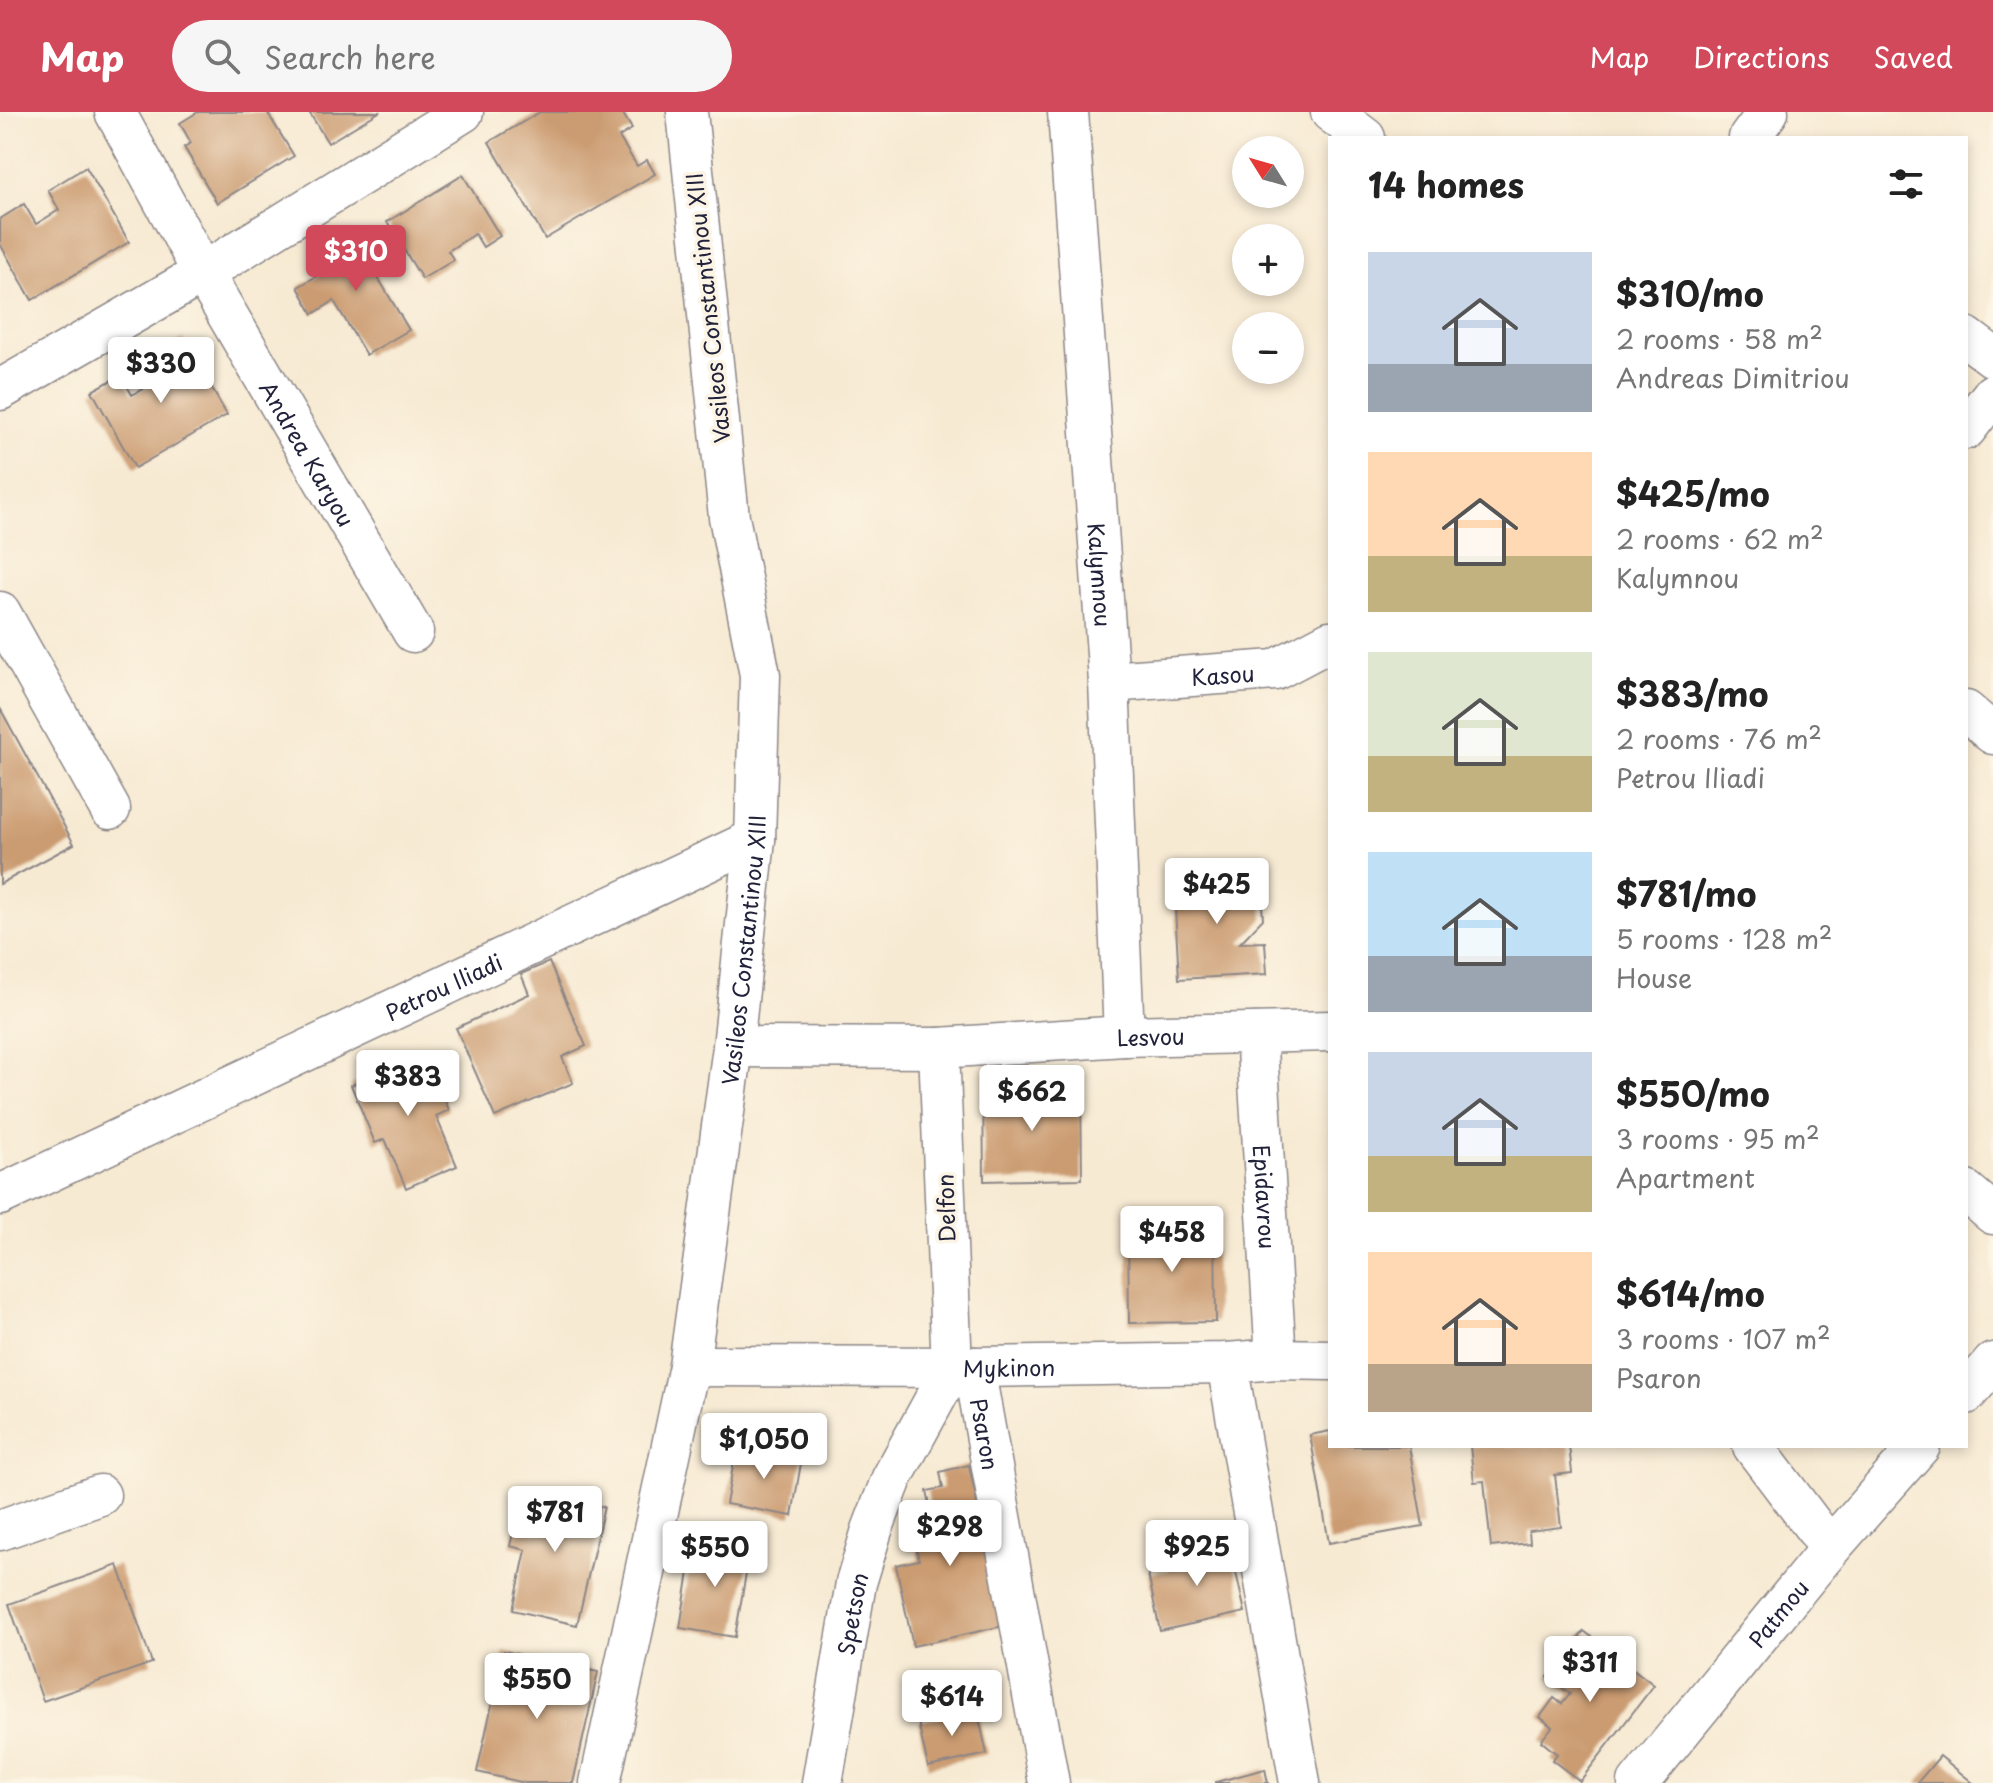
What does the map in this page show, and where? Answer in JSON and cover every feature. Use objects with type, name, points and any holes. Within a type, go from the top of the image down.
[{"type":"street","name":"Andrea Karyou","points":[[115,112],[203,273],[413,632]]},
{"type":"street","points":[[0,390],[203,273],[463,112]]},
{"type":"street","name":"Vasileos Constantinou XIII","points":[[600,1783],[689,1366],[733,1047],[755,839],[760,675],[729,517],[687,112]]},
{"type":"street","name":"Kalymnou","points":[[1068,112],[1109,682],[1124,1036]]},
{"type":"street","points":[[1331,112],[1362,136]]},
{"type":"street","points":[[1750,136],[1768,112]]},
{"type":"street","points":[[1968,338],[1993,357]]},
{"type":"street","points":[[1968,426],[1993,394]]},
{"type":"street","points":[[0,612],[110,809]]},
{"type":"street","name":"Kasou","points":[[1109,682],[1275,670],[1328,642]]},
{"type":"street","points":[[1968,713],[1993,734]]},
{"type":"street","name":"Petrou Iliadi","points":[[0,1195],[755,839]]},
{"type":"street","name":"Lesvou","points":[[733,1047],[939,1048],[1124,1036],[1328,1031]]},
{"type":"street","name":"Epidavrou","points":[[1256,1033],[1276,1359]]},
{"type":"street","name":"Delfon","points":[[939,1048],[963,1368]]},
{"type":"street","points":[[1968,1193],[1993,1214]]},
{"type":"street","name":"Mykinon","points":[[689,1366],[963,1368],[1328,1360]]},
{"type":"street","points":[[1227,1363],[1300,1783]]},
{"type":"street","points":[[1968,1392],[1993,1363]]},
{"type":"street","name":"Spetson","points":[[822,1783],[856,1583],[872,1530],[892,1478],[963,1368]]},
{"type":"street","name":"Psaron","points":[[963,1368],[1049,1783]]},
{"type":"street","points":[[1755,1448],[1832,1546]]},
{"type":"street","name":"Patmou","points":[[1638,1783],[1832,1546],[1918,1448]]},
{"type":"street","points":[[0,1530],[100,1495]]},
{"type":"building","points":[[198,112],[267,112],[294,156],[217,203],[184,147],[191,143],[180,123]]},
{"type":"building","points":[[309,112],[379,112],[328,143]]},
{"type":"building","points":[[540,112],[622,112],[632,129],[619,137],[637,166],[647,160],[655,174],[545,239],[489,142]]},
{"type":"building","points":[[86,167],[129,242],[32,300],[0,244],[0,219],[24,204],[36,224],[59,210],[48,190]]},
{"type":"building","points":[[463,175],[500,236],[483,247],[475,234],[448,251],[454,260],[422,279],[387,222]]},
{"type":"building","points":[[353,235],[362,250],[378,239],[390,260],[373,269],[409,330],[366,355],[334,301],[313,314],[298,287],[322,273],[314,259]]},
{"type":"building","points":[[183,338],[227,415],[135,468],[92,391],[121,375],[132,395],[156,382],[143,360]]},
{"type":"building","points":[[0,708],[74,844],[0,884]]},
{"type":"building","points":[[1225,867],[1227,900],[1241,898],[1241,880],[1260,877],[1263,919],[1240,943],[1265,942],[1267,974],[1179,979],[1173,872]]},
{"type":"building","points":[[549,962],[586,1046],[562,1057],[573,1083],[495,1117],[456,1028],[529,994],[521,974]]},
{"type":"building","points":[[426,1054],[449,1110],[436,1116],[457,1166],[406,1188],[385,1139],[375,1143],[351,1085]]},
{"type":"building","points":[[1081,1085],[1082,1179],[984,1181],[983,1087]]},
{"type":"building","points":[[1215,1226],[1216,1322],[1129,1323],[1128,1227]]},
{"type":"building","points":[[1328,1431],[1328,1448],[1409,1448],[1423,1526],[1329,1543],[1310,1435]]},
{"type":"building","points":[[737,1445],[802,1457],[792,1516],[726,1504]]},
{"type":"building","points":[[1470,1448],[1569,1448],[1572,1473],[1555,1475],[1561,1527],[1529,1531],[1530,1543],[1491,1547],[1484,1481],[1474,1482]]},
{"type":"building","points":[[969,1465],[1003,1626],[913,1646],[896,1565],[919,1560],[915,1542],[924,1540],[920,1517],[932,1515],[927,1491],[943,1488],[940,1472]]},
{"type":"building","points":[[523,1489],[604,1507],[577,1625],[513,1610],[526,1550],[510,1546]]},
{"type":"building","points":[[694,1541],[750,1550],[735,1637],[680,1628]]},
{"type":"building","points":[[1229,1542],[1245,1612],[1160,1631],[1148,1574],[1169,1570],[1166,1556]]},
{"type":"building","points":[[118,1565],[152,1663],[43,1701],[9,1604]]},
{"type":"building","points":[[1584,1631],[1654,1685],[1580,1781],[1552,1760],[1557,1754],[1541,1741],[1552,1727],[1540,1717],[1554,1698],[1562,1704],[1570,1694],[1548,1677]]},
{"type":"building","points":[[504,1651],[598,1672],[573,1783],[525,1783],[477,1772]]},
{"type":"building","points":[[977,1709],[987,1754],[928,1767],[918,1722]]},
{"type":"building","points":[[1940,1756],[1973,1783],[1917,1783]]},
{"type":"building","points":[[1265,1769],[1268,1783],[1216,1783],[1216,1782]]}]
